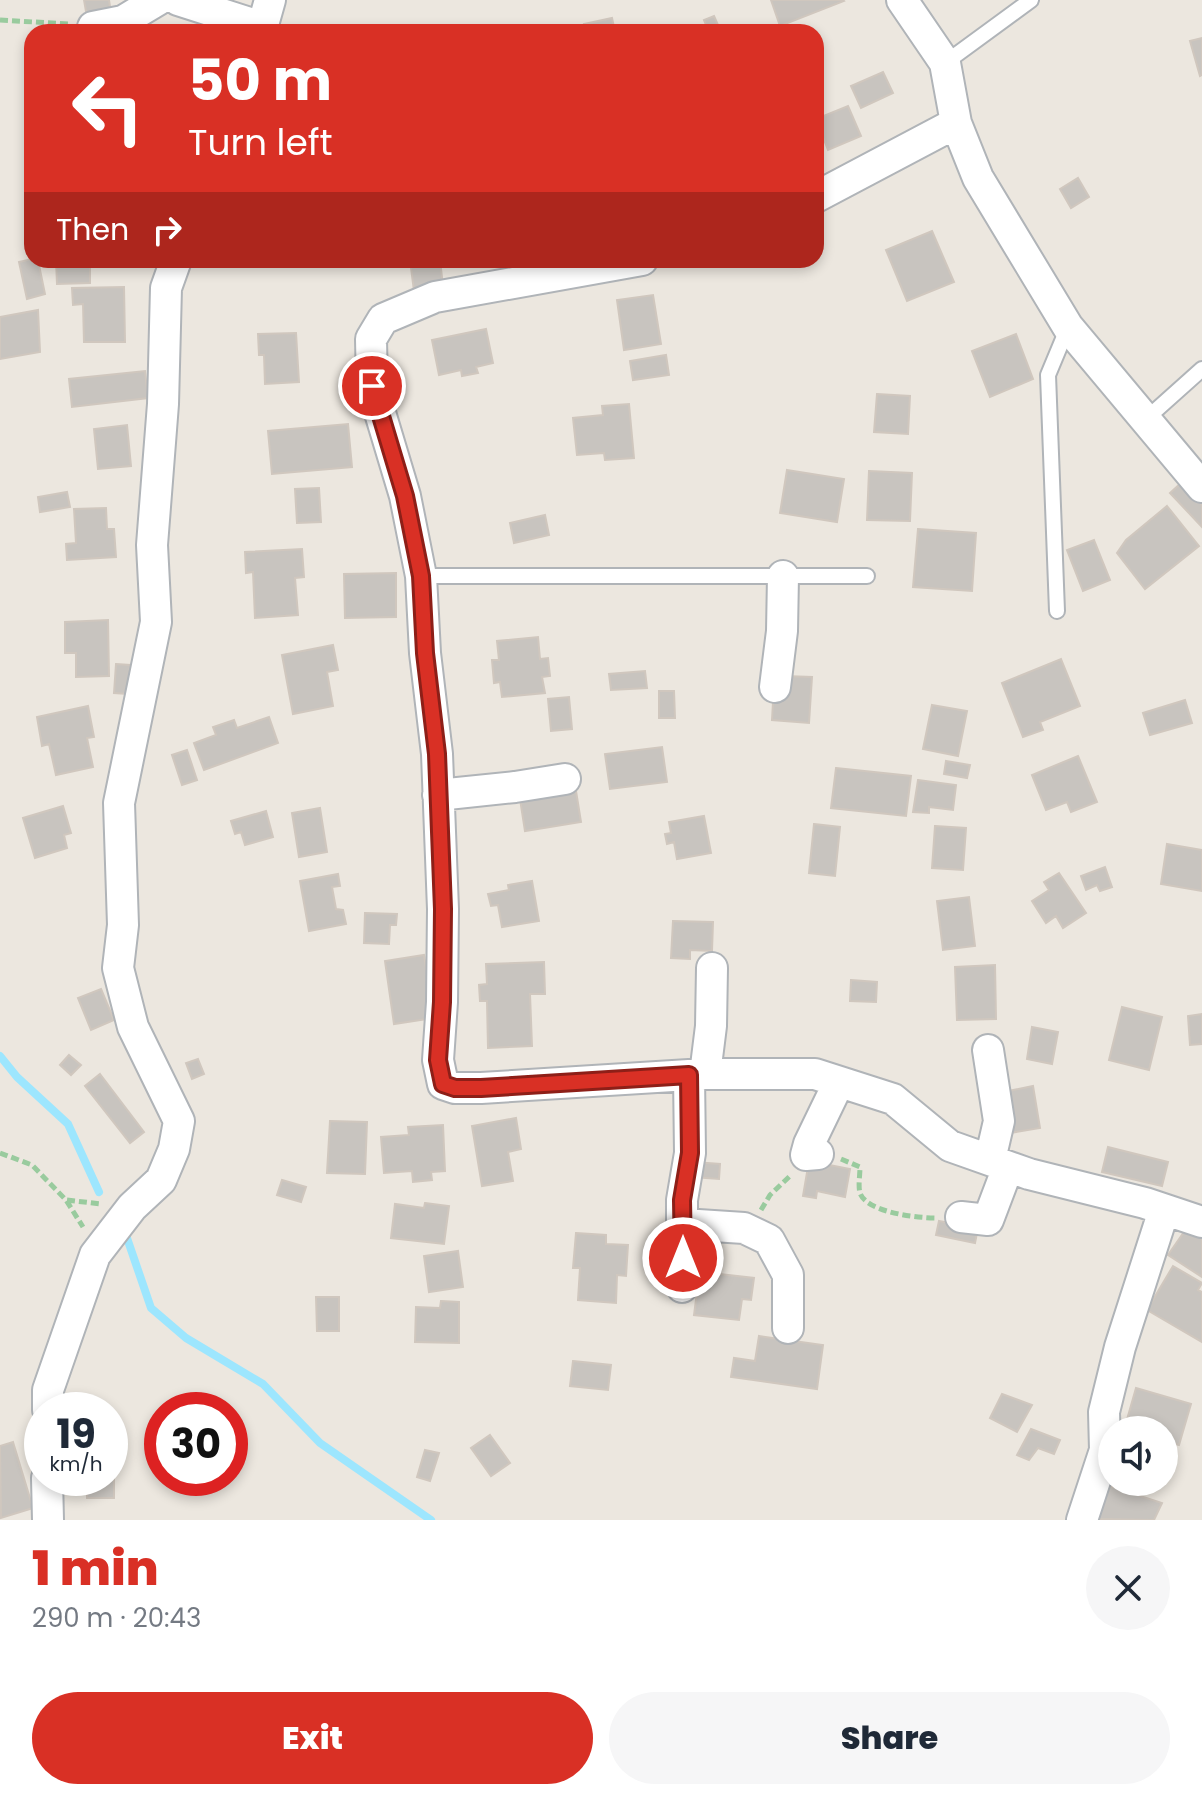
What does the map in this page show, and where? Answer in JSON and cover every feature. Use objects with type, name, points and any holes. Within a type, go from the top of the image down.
[{"type":"street","points":[[108,24],[123,21],[158,0]]},
{"type":"street","points":[[178,0],[264,20]]},
{"type":"street","points":[[902,0],[945,63],[956,123],[978,178],[1068,327],[1202,487]]},
{"type":"street","points":[[824,193],[956,123]]},
{"type":"street","points":[[48,1392],[95,1255],[132,1207],[161,1180],[174,1149],[179,1121],[133,1027],[118,968],[123,925],[119,803],[156,622],[152,545],[163,404],[166,288],[173,268]]},
{"type":"street","points":[[559,268],[435,297],[383,319],[371,339],[372,386],[405,496],[421,576],[425,653],[437,754],[443,909],[438,1060],[443,1084],[455,1088],[481,1088],[697,1075],[815,1074],[893,1099],[950,1146],[999,1164],[1202,1222]]},
{"type":"street","points":[[775,687],[782,631],[783,576]]},
{"type":"street","points":[[438,795],[565,779]]},
{"type":"street","points":[[682,1287],[682,1200],[697,1075],[711,1026],[712,968]]},
{"type":"street","points":[[961,1217],[988,1220],[999,1164],[999,1121],[988,1050]]},
{"type":"street","points":[[812,1154],[809,1144],[839,1082]]},
{"type":"street","points":[[1082,1520],[1105,1450],[1104,1412],[1120,1347],[1164,1210]]},
{"type":"street","points":[[683,1224],[744,1228],[769,1240],[788,1275],[788,1328]]},
{"type":"street","points":[[47,1496],[48,1520]]},
{"type":"lane","points":[[945,63],[1031,0]]},
{"type":"lane","points":[[1057,611],[1048,375],[1068,327]]},
{"type":"lane","points":[[1145,420],[1202,369]]},
{"type":"lane","points":[[421,576],[867,576]]},
{"type":"path","points":[[0,20],[53,24]]},
{"type":"path","points":[[0,1153],[32,1165],[66,1200],[79,1219],[95,1255]]},
{"type":"path","points":[[758,1234],[760,1212],[770,1195],[812,1154],[849,1160],[860,1167],[860,1194],[868,1204],[913,1219],[961,1217]]},
{"type":"building","points":[[84,0],[109,0],[111,13],[87,17]]},
{"type":"building","points":[[771,0],[844,1],[785,24],[779,24]]},
{"type":"building","points":[[714,16],[718,24],[706,24],[704,20]]},
{"type":"building","points":[[612,18],[613,24],[584,24]]},
{"type":"building","points":[[1202,38],[1202,75],[1200,76],[1190,41]]},
{"type":"building","points":[[883,72],[893,93],[861,108],[851,86]]},
{"type":"building","points":[[848,106],[861,136],[828,150],[824,140],[824,116]]},
{"type":"building","points":[[1078,178],[1089,197],[1071,208],[1060,189]]},
{"type":"building","points":[[932,231],[954,282],[907,301],[886,250]]},
{"type":"building","points":[[24,261],[24,268],[40,268],[45,294],[27,299],[19,262]]},
{"type":"building","points":[[56,268],[90,268],[90,283],[57,284]]},
{"type":"building","points":[[411,268],[441,268],[443,286],[414,291]]},
{"type":"building","points":[[124,287],[125,342],[84,342],[83,304],[73,305],[72,288]]},
{"type":"building","points":[[653,295],[661,344],[624,350],[617,300]]},
{"type":"building","points":[[38,310],[40,352],[0,359],[0,317]]},
{"type":"building","points":[[486,329],[493,363],[476,367],[478,373],[462,376],[461,370],[439,375],[432,340]]},
{"type":"building","points":[[296,333],[299,382],[265,384],[264,355],[259,355],[258,334]]},
{"type":"building","points":[[1016,334],[1033,379],[990,397],[972,351]]},
{"type":"building","points":[[666,355],[669,375],[633,380],[630,361]]},
{"type":"building","points":[[145,371],[148,398],[72,407],[69,379]]},
{"type":"building","points":[[877,394],[910,396],[908,434],[874,432]]},
{"type":"building","points":[[629,404],[634,458],[605,460],[604,453],[577,455],[573,418],[603,415],[602,406]]},
{"type":"building","points":[[348,424],[352,467],[272,474],[268,431]]},
{"type":"building","points":[[127,425],[131,466],[98,469],[94,429]]},
{"type":"building","points":[[787,470],[844,479],[837,522],[780,513]]},
{"type":"building","points":[[869,471],[912,473],[910,521],[867,520]]},
{"type":"building","points":[[1181,483],[1202,505],[1202,527],[1170,493]]},
{"type":"building","points":[[319,488],[321,522],[297,523],[295,489]]},
{"type":"building","points":[[67,492],[70,507],[40,512],[38,497]]},
{"type":"building","points":[[1167,506],[1199,546],[1145,589],[1117,553],[1126,540]]},
{"type":"building","points":[[106,508],[107,529],[114,529],[116,557],[67,560],[66,544],[76,543],[74,509]]},
{"type":"building","points":[[545,515],[549,535],[514,543],[510,523]]},
{"type":"building","points":[[918,529],[976,533],[972,591],[913,587]]},
{"type":"building","points":[[1094,540],[1110,580],[1083,591],[1067,550]]},
{"type":"building","points":[[302,549],[304,577],[295,578],[298,615],[255,618],[253,572],[246,573],[245,552]]},
{"type":"building","points":[[396,573],[396,617],[345,618],[344,574]]},
{"type":"building","points":[[108,620],[109,676],[76,677],[76,653],[65,653],[65,622]]},
{"type":"building","points":[[538,637],[540,659],[548,658],[550,676],[542,677],[545,693],[502,697],[500,682],[494,683],[492,660],[499,660],[497,641]]},
{"type":"building","points":[[333,645],[338,670],[327,672],[333,706],[293,714],[282,655]]},
{"type":"building","points":[[1061,659],[1080,706],[1040,722],[1043,730],[1023,737],[1002,683]]},
{"type":"building","points":[[116,664],[130,665],[128,694],[114,693]]},
{"type":"building","points":[[645,671],[647,688],[611,690],[609,674]]},
{"type":"building","points":[[784,676],[812,677],[809,723],[772,720],[773,702],[782,702]]},
{"type":"building","points":[[659,691],[674,691],[675,718],[659,718]]},
{"type":"building","points":[[569,697],[572,729],[551,731],[548,699]]},
{"type":"building","points":[[1185,700],[1192,723],[1150,735],[1143,713]]},
{"type":"building","points":[[932,705],[967,711],[958,756],[923,749]]},
{"type":"building","points":[[88,706],[94,737],[87,738],[93,767],[56,775],[49,744],[42,746],[37,717]]},
{"type":"building","points":[[269,717],[278,743],[204,770],[194,743],[216,735],[213,727],[234,720],[237,728]]},
{"type":"building","points":[[662,747],[667,782],[610,789],[605,754]]},
{"type":"building","points":[[187,750],[197,780],[182,785],[172,755]]},
{"type":"building","points":[[1078,756],[1097,802],[1071,812],[1067,802],[1046,810],[1032,775]]},
{"type":"building","points":[[946,761],[970,765],[967,778],[944,774]]},
{"type":"building","points":[[836,768],[911,776],[906,816],[831,808]]},
{"type":"building","points":[[918,780],[956,785],[953,810],[929,807],[929,813],[913,812]]},
{"type":"building","points":[[576,791],[581,822],[525,831],[520,799]]},
{"type":"building","points":[[63,806],[71,833],[64,835],[67,848],[35,858],[23,818]]},
{"type":"building","points":[[320,808],[327,852],[299,857],[292,813]]},
{"type":"building","points":[[266,811],[273,837],[245,845],[241,832],[235,834],[231,821]]},
{"type":"building","points":[[704,816],[711,853],[677,859],[674,842],[667,844],[665,834],[671,833],[669,822]]},
{"type":"building","points":[[814,824],[840,827],[835,876],[809,873]]},
{"type":"building","points":[[935,826],[966,828],[963,870],[932,868]]},
{"type":"building","points":[[1167,844],[1202,850],[1202,891],[1161,884]]},
{"type":"building","points":[[1105,867],[1112,887],[1100,891],[1097,885],[1086,890],[1081,876]]},
{"type":"building","points":[[1059,873],[1086,913],[1063,928],[1056,916],[1046,923],[1032,901],[1049,890],[1044,882]]},
{"type":"building","points":[[338,874],[340,886],[332,887],[336,909],[343,910],[346,924],[309,931],[300,881]]},
{"type":"building","points":[[532,881],[539,921],[502,927],[498,905],[491,906],[488,894],[509,890],[508,885]]},
{"type":"building","points":[[969,897],[975,946],[943,950],[937,901]]},
{"type":"building","points":[[365,913],[397,914],[396,925],[390,925],[389,944],[364,943]]},
{"type":"building","points":[[673,921],[713,922],[712,951],[690,950],[690,959],[671,958]]},
{"type":"building","points":[[424,955],[434,1018],[394,1024],[385,961]]},
{"type":"building","points":[[544,962],[545,994],[530,994],[532,1046],[488,1048],[487,1001],[480,1001],[479,985],[487,984],[486,964]]},
{"type":"building","points":[[995,965],[996,1019],[957,1020],[955,967]]},
{"type":"building","points":[[851,980],[877,982],[876,1002],[850,1001]]},
{"type":"building","points":[[101,989],[114,1020],[91,1030],[78,998]]},
{"type":"building","points":[[1122,1007],[1162,1017],[1149,1070],[1109,1060]]},
{"type":"building","points":[[1202,1014],[1202,1044],[1190,1045],[1188,1016]]},
{"type":"building","points":[[1032,1027],[1058,1032],[1052,1064],[1027,1059]]},
{"type":"building","points":[[69,1055],[81,1065],[71,1075],[60,1065]]},
{"type":"building","points":[[198,1059],[204,1074],[192,1079],[186,1063]]},
{"type":"building","points":[[100,1074],[144,1132],[130,1143],[85,1086]]},
{"type":"building","points":[[1033,1086],[1040,1128],[1010,1133],[1003,1092]]},
{"type":"building","points":[[516,1118],[521,1149],[508,1152],[513,1181],[482,1186],[472,1126]]},
{"type":"building","points":[[330,1121],[367,1122],[365,1174],[327,1173]]},
{"type":"building","points":[[443,1125],[445,1171],[431,1172],[432,1180],[413,1182],[412,1171],[384,1173],[381,1137],[409,1135],[408,1127]]},
{"type":"building","points":[[1108,1147],[1168,1162],[1162,1186],[1102,1172]]},
{"type":"building","points":[[809,1161],[850,1169],[845,1197],[817,1191],[816,1198],[803,1196]]},
{"type":"building","points":[[694,1162],[720,1164],[719,1179],[693,1177]]},
{"type":"building","points":[[282,1180],[306,1187],[301,1202],[277,1195]]},
{"type":"building","points":[[425,1203],[449,1206],[444,1244],[391,1238],[395,1204],[424,1208]]},
{"type":"building","points":[[939,1221],[978,1228],[975,1243],[936,1235]]},
{"type":"building","points":[[1186,1229],[1202,1239],[1202,1277],[1168,1255]]},
{"type":"building","points":[[576,1233],[606,1235],[606,1244],[628,1245],[626,1276],[617,1275],[616,1303],[578,1300],[580,1268],[573,1268]]},
{"type":"building","points":[[458,1251],[463,1287],[429,1292],[424,1256]]},
{"type":"building","points":[[1173,1266],[1202,1283],[1198,1290],[1202,1292],[1202,1342],[1147,1310]]},
{"type":"building","points":[[693,1271],[754,1278],[751,1300],[742,1299],[739,1320],[694,1315],[697,1292],[691,1291]]},
{"type":"building","points":[[316,1297],[339,1297],[339,1331],[317,1331]]},
{"type":"building","points":[[441,1301],[459,1302],[459,1343],[415,1342],[416,1307],[440,1308]]},
{"type":"building","points":[[759,1336],[823,1345],[817,1389],[731,1377],[734,1358],[755,1361]]},
{"type":"building","points":[[573,1361],[611,1365],[608,1390],[570,1386]]},
{"type":"building","points":[[1136,1388],[1191,1404],[1179,1445],[1178,1416],[1128,1416]]},
{"type":"building","points":[[1002,1394],[1032,1405],[1017,1432],[990,1418]]},
{"type":"building","points":[[1031,1429],[1060,1440],[1054,1454],[1038,1448],[1029,1460],[1017,1455]]},
{"type":"building","points":[[490,1435],[510,1463],[491,1476],[471,1448]]},
{"type":"building","points":[[13,1442],[24,1478],[24,1496],[29,1496],[33,1508],[1,1518],[0,1446]]},
{"type":"building","points":[[425,1450],[439,1453],[430,1481],[417,1477]]},
{"type":"building","points":[[87,1496],[114,1496],[114,1498]]},
{"type":"building","points":[[1106,1496],[1141,1496],[1162,1503],[1154,1520],[1098,1519]]},
{"type":"waterway","points":[[0,1056],[17,1077],[68,1124],[99,1192]]},
{"type":"waterway","points":[[127,1238],[151,1308],[186,1338],[263,1384],[320,1443],[431,1520]]},
{"type":"route","points":[[372,386],[405,496],[421,576],[425,653],[437,754],[443,909],[438,1060],[443,1084],[455,1088],[481,1088],[689,1075],[690,1153],[682,1200],[683,1258]]}]
